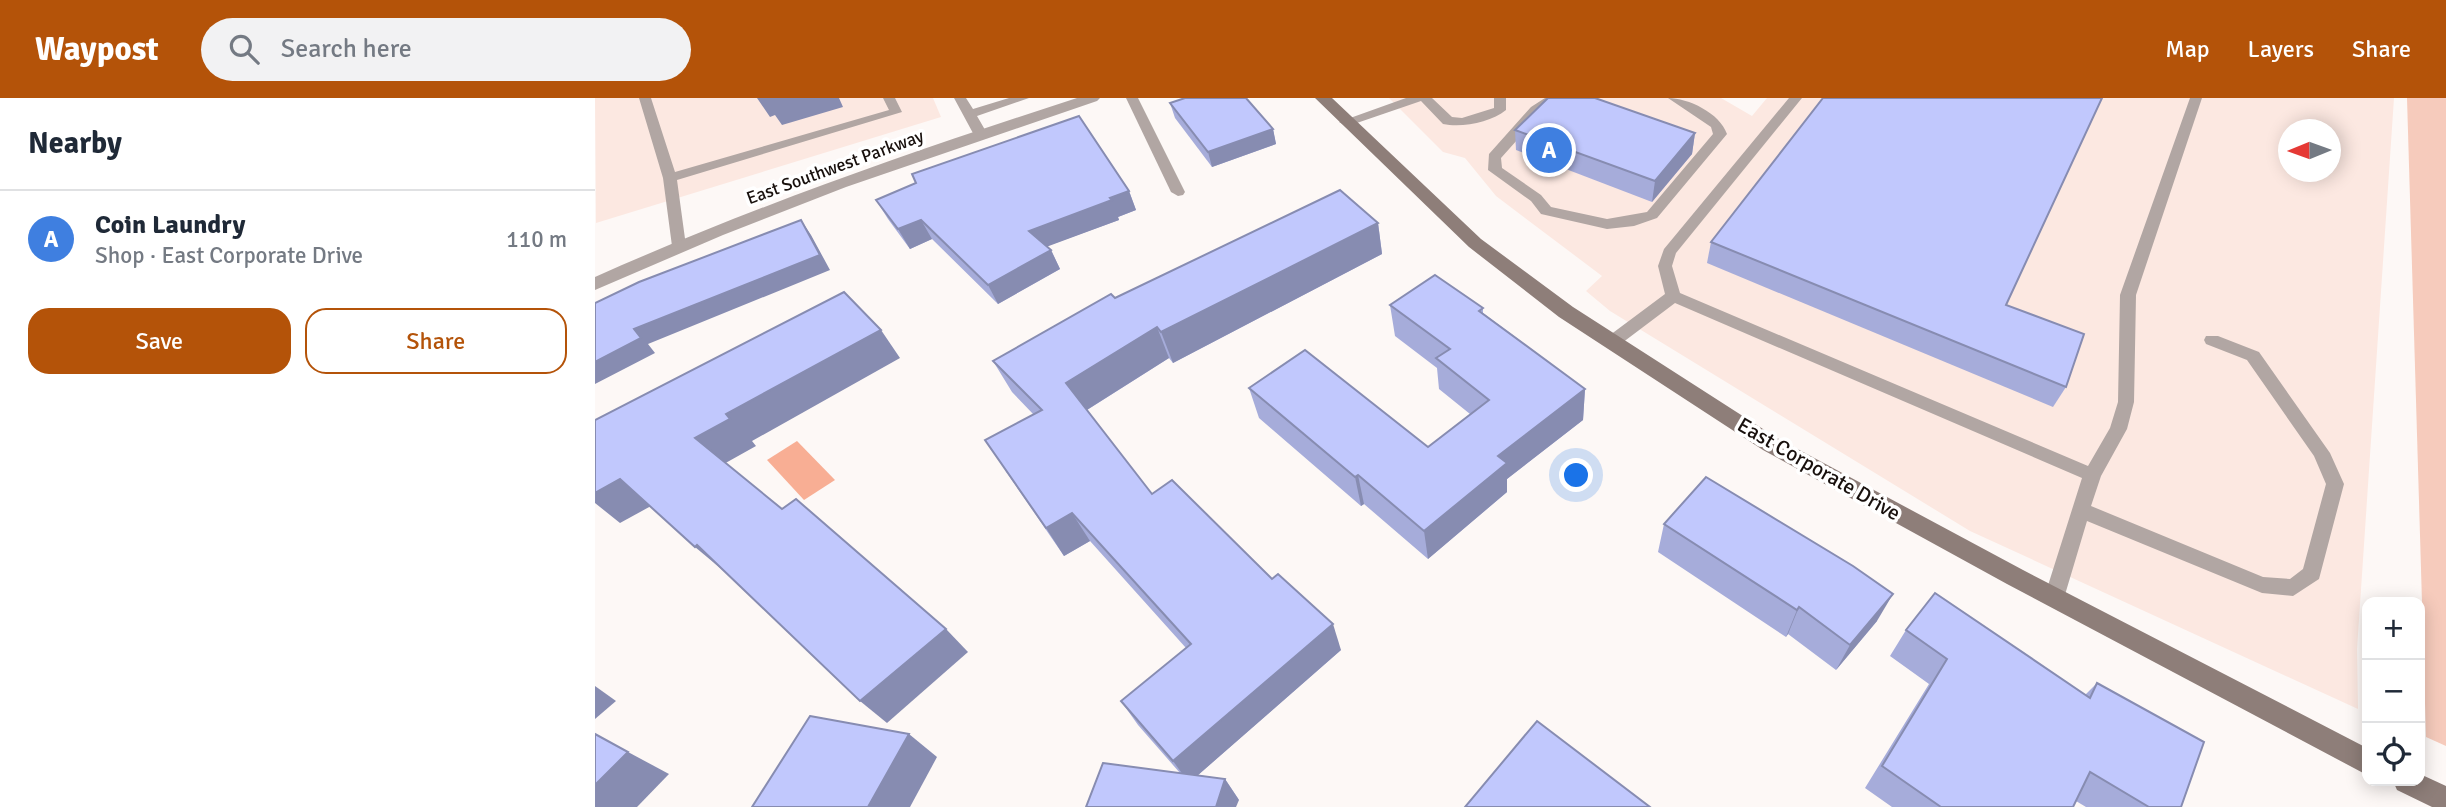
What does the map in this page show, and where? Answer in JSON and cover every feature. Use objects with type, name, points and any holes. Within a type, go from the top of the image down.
[{"type":"main road","name":"East Corporate Drive","points":[[1323,98],[1475,243],[1566,312],[1770,444],[2054,598],[2362,759]]},
{"type":"main road","points":[[2417,786],[2446,800]]},
{"type":"street","name":"East Southwest Parkway","points":[[595,284],[679,246],[852,178],[1092,98]]},
{"type":"lane","points":[[645,98],[670,177],[679,246]]},
{"type":"lane","points":[[670,177],[896,113],[889,98]]},
{"type":"lane","points":[[965,103],[997,98]]},
{"type":"lane","points":[[965,103],[1023,98]]},
{"type":"lane","points":[[1132,98],[1178,192]]},
{"type":"lane","points":[[1346,122],[1419,98]]},
{"type":"lane","points":[[1425,98],[1448,121],[1463,122],[1500,110],[1500,98]]},
{"type":"lane","points":[[1554,98],[1536,110],[1494,157],[1495,170],[1536,198],[1546,211],[1607,224],[1634,222],[1652,215],[1720,134],[1717,125],[1674,98]]},
{"type":"lane","points":[[1796,98],[1668,251],[1665,266],[1673,296],[2092,475]]},
{"type":"lane","points":[[2054,598],[2092,475],[2118,429],[2126,402],[2129,295],[2196,98]]},
{"type":"lane","points":[[965,103],[981,135]]},
{"type":"lane","points":[[1612,342],[1673,296]]},
{"type":"lane","points":[[2081,510],[2262,585],[2293,588],[2312,573],[2335,484],[2321,453],[2253,356],[2212,340]]},
{"type":"shaded area","points":[[595,98],[933,98],[941,117],[596,223]]},
{"type":"shaded area","points":[[1389,98],[1721,98],[1752,116],[1767,98],[2394,98],[2357,649],[2358,709],[1970,531],[1610,311],[1586,291],[1602,276],[1496,196],[1465,158],[1443,152]]},
{"type":"shaded area","points":[[2407,98],[2446,98],[2446,746],[2426,737],[2425,597],[2422,597]]},
{"type":"shaded area","points":[[797,441],[835,480],[804,500],[767,460]]},
{"type":"building","points":[[1185,98],[1246,98],[1273,129],[1208,152],[1170,103]]},
{"type":"building","points":[[1548,98],[1595,98],[1695,133],[1655,181],[1515,130]]},
{"type":"building","points":[[1823,98],[2102,98],[2006,305],[2084,334],[2066,387],[1711,242]]},
{"type":"building","points":[[1079,116],[1129,191],[1029,231],[1051,250],[988,285],[921,220],[898,229],[876,200],[916,183],[912,174]]},
{"type":"building","points":[[1340,190],[1378,223],[1161,332],[1157,327],[1066,383],[1152,494],[1172,480],[1272,579],[1278,574],[1333,624],[1173,761],[1121,701],[1191,644],[1072,513],[1046,528],[985,440],[1042,410],[993,361],[1111,294],[1115,298]]},
{"type":"building","points":[[801,220],[820,255],[634,329],[641,338],[595,362],[595,303],[639,282]]},
{"type":"building","points":[[1435,275],[1483,308],[1479,311],[1585,389],[1498,456],[1507,463],[1424,531],[1249,388],[1305,350],[1428,447],[1489,400],[1436,358],[1450,349],[1390,305]]},
{"type":"building","points":[[844,292],[881,330],[726,414],[730,419],[695,438],[782,509],[796,499],[946,629],[860,701],[697,545],[695,547],[620,479],[595,493],[595,420]]},
{"type":"building","points":[[1706,477],[1853,566],[1893,594],[1850,645],[1799,607],[1797,610],[1664,524]]},
{"type":"building","points":[[1935,593],[2090,698],[2097,683],[2204,742],[2181,807],[2149,807],[2090,772],[2073,807],[1941,807],[1882,766],[1947,659],[1906,630]]},
{"type":"building","points":[[810,716],[909,734],[868,807],[752,807]]},
{"type":"building","points":[[1537,721],[1650,807],[1465,807]]},
{"type":"building","points":[[595,734],[628,752],[595,785]]},
{"type":"building","points":[[1103,763],[1225,779],[1216,807],[1086,807]]},
{"type":"place","name":"Coin Laundry","points":[[1549,150]]}]
